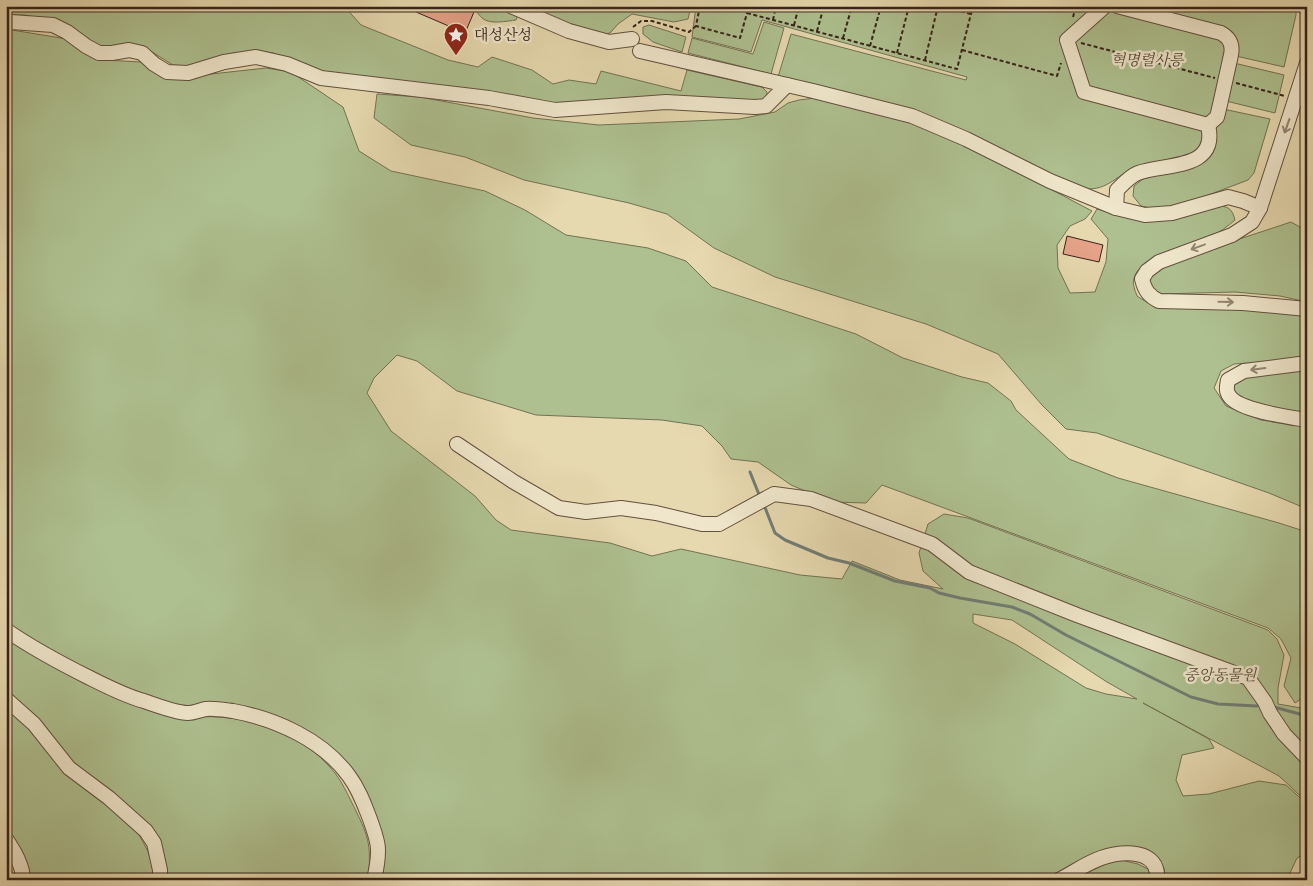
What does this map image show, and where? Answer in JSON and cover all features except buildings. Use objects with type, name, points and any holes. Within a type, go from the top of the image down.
[{"type":"street","points":[[511,6],[569,31],[601,40],[609,42],[632,39]]},
{"type":"street","points":[[1105,6],[1067,40],[1084,92],[1208,125]]},
{"type":"street","points":[[1122,7],[1221,33],[1230,40],[1232,51],[1217,117],[1208,125]]},
{"type":"street","points":[[6,25],[11,22],[53,25],[99,53],[128,50],[142,53],[167,72],[188,72],[224,62],[256,57],[287,64],[320,78],[489,98],[555,110],[666,102],[766,106],[787,85]]},
{"type":"street","points":[[640,52],[787,85],[912,116],[966,139],[1050,181],[1116,208],[1145,214],[1172,213],[1228,197],[1260,208]]},
{"type":"street","points":[[1307,63],[1260,208],[1252,222],[1232,235],[1159,262],[1147,271],[1142,279],[1145,289],[1150,296],[1159,301],[1243,303],[1307,309]]},
{"type":"street","points":[[1116,208],[1117,190],[1126,180],[1138,173],[1185,164],[1198,158],[1206,149],[1210,135],[1208,125]]},
{"type":"street","points":[[1307,364],[1244,371],[1228,380],[1226,389],[1230,398],[1243,407],[1307,420]]},
{"type":"street","points":[[457,444],[514,482],[559,508],[586,512],[621,508],[656,512],[702,524],[719,524],[774,494],[821,502],[932,544],[969,572],[1077,616],[1248,678],[1262,696],[1270,713],[1284,734],[1307,758]]},
{"type":"street","points":[[6,630],[54,659],[114,690],[142,701],[188,713],[209,709],[232,711],[262,718],[303,736],[325,751],[349,776],[361,797],[378,842],[378,860],[374,880]]},
{"type":"street","points":[[6,699],[34,724],[69,768],[146,831],[154,843],[160,870],[160,880]]},
{"type":"street","points":[[6,839],[17,857],[23,873],[23,880]]},
{"type":"street","points":[[1059,880],[1101,858],[1120,854],[1137,854],[1144,856],[1154,863],[1158,872],[1157,880]]},
{"type":"path","points":[[632,39],[633,27],[641,21],[689,32],[696,26],[700,6]]},
{"type":"path","points":[[696,26],[740,38],[749,6]]},
{"type":"path","points":[[773,20],[776,6]]},
{"type":"path","points":[[794,25],[799,6]]},
{"type":"path","points":[[817,32],[824,6]]},
{"type":"path","points":[[843,38],[852,6]]},
{"type":"path","points":[[870,46],[881,6]]},
{"type":"path","points":[[897,53],[909,6]]},
{"type":"path","points":[[924,60],[938,6]]},
{"type":"path","points":[[942,6],[971,14]]},
{"type":"path","points":[[747,13],[957,69],[973,6]]},
{"type":"path","points":[[1096,47],[1279,94]]},
{"type":"path","points":[[962,50],[1027,68]]},
{"type":"green space","points":[[6,6],[344,6],[361,25],[448,60],[478,67],[492,57],[532,70],[553,84],[569,80],[596,84],[601,71],[681,91],[687,70],[762,87],[767,92],[767,99],[758,102],[561,106],[329,75],[273,53],[258,51],[188,67],[173,65],[144,47],[96,46],[52,20],[24,15],[13,15],[6,18]]},
{"type":"green space","points":[[470,6],[497,6],[518,15],[516,20],[489,21],[482,18]]},
{"type":"green space","points":[[521,6],[691,6],[688,19],[674,22],[632,14],[604,36]]},
{"type":"green space","name":"혁명렬사릉","points":[[696,6],[1296,6],[1296,15],[1284,67],[1236,56],[1234,63],[1284,75],[1275,113],[1226,101],[1223,109],[1270,119],[1254,173],[1248,180],[1182,205],[1156,209],[1141,206],[1133,196],[1134,186],[1143,179],[1202,161],[1207,133],[1198,153],[1136,168],[1104,186],[1089,189],[1079,188],[969,137],[778,77],[791,34],[966,80],[967,77],[762,20],[751,52],[692,37]]},
{"type":"green space","points":[[764,22],[784,28],[771,74],[688,53],[692,38],[753,54]]},
{"type":"green space","points":[[649,25],[686,37],[682,52],[653,42],[643,34],[643,27]]},
{"type":"green space","name":"중앙동물원","points":[[12,30],[67,39],[87,53],[104,60],[141,62],[152,70],[193,76],[266,68],[291,72],[343,107],[359,151],[391,171],[485,191],[525,210],[566,235],[648,248],[686,261],[712,287],[856,334],[903,358],[962,377],[988,383],[1011,401],[1016,410],[1069,459],[1118,478],[1307,532],[1307,695],[1295,703],[1284,686],[1291,658],[1281,639],[1268,628],[882,485],[866,503],[832,502],[791,485],[758,462],[731,459],[722,446],[702,426],[662,420],[536,415],[457,391],[417,361],[397,355],[374,378],[367,393],[391,431],[475,496],[496,520],[511,530],[610,543],[652,556],[681,549],[800,575],[842,579],[852,561],[900,580],[943,589],[923,571],[919,553],[928,524],[944,514],[968,518],[1268,630],[1277,639],[1284,655],[1278,688],[1278,704],[1307,709],[1307,802],[1279,776],[1143,703],[1209,739],[1214,748],[1182,755],[1176,780],[1183,796],[1209,794],[1259,781],[1286,785],[1307,804],[1307,853],[1297,858],[1289,880],[1164,880],[1164,868],[1152,854],[1067,871],[1047,880],[380,880],[362,788],[299,726],[205,705],[182,706],[134,692],[54,653],[6,624],[6,33]],"holes":[[[973,614],[1012,620],[1107,682],[1137,699],[1106,694],[1086,688],[1015,644],[973,623]]]},
{"type":"green space","points":[[377,94],[420,97],[533,118],[599,125],[739,119],[775,112],[788,103],[815,98],[909,121],[965,144],[1092,211],[1085,219],[1070,226],[1057,245],[1058,268],[1070,293],[1095,292],[1106,262],[1108,239],[1091,219],[1097,209],[1125,216],[1216,206],[1226,207],[1231,210],[1235,220],[1210,237],[1155,257],[1138,270],[1133,282],[1134,287],[1137,296],[1148,303],[1307,313],[1307,359],[1234,364],[1221,371],[1214,388],[1226,406],[1261,420],[1307,427],[1307,509],[1269,493],[1097,433],[1066,429],[1042,405],[998,354],[926,324],[775,277],[714,248],[667,214],[629,203],[524,180],[465,157],[411,145],[374,118]]},
{"type":"green space","points":[[1291,222],[1307,231],[1307,302],[1280,296],[1235,292],[1160,294],[1152,287],[1149,279],[1154,270],[1167,263]]},
{"type":"green space","points":[[1307,370],[1307,417],[1244,406],[1230,385],[1240,375]]},
{"type":"green space","points":[[6,637],[191,717],[232,718],[251,722],[270,727],[305,745],[335,773],[357,814],[368,840],[368,880],[165,880],[160,846],[73,764],[6,690]]},
{"type":"green space","points":[[6,707],[23,720],[138,833],[152,861],[153,880],[27,880],[6,833]]},
{"type":"green space","points":[[1117,859],[1138,864],[1148,869],[1152,880],[1072,880]]},
{"type":"waterway","points":[[750,472],[760,497]]},
{"type":"waterway","points":[[764,505],[775,533],[785,540],[828,558],[849,563],[895,581],[930,588],[939,593],[1012,607],[1030,614],[1066,635],[1191,697],[1218,704],[1257,706]]},
{"type":"waterway","points":[[1274,707],[1307,716]]},
{"type":"place","name":"대성산성","points":[[456,56]]}]
